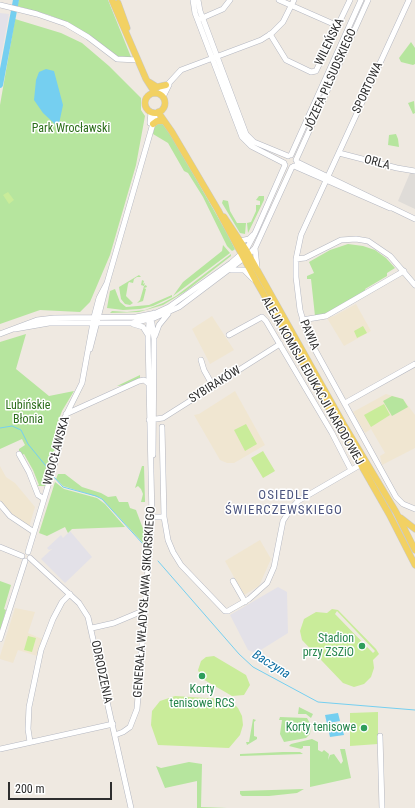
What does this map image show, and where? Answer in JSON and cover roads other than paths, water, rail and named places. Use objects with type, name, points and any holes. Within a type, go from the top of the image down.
[{"type":"main road","points":[[112,0],[131,41],[146,79],[156,95],[165,102],[157,112],[147,108],[145,102],[156,95]]},
{"type":"main road","points":[[117,0],[131,41]]},
{"type":"main road","points":[[146,79],[155,86],[166,86]]},
{"type":"main road","name":"ALEJA KOMISJI EDUKACJI NARODOWEJ","points":[[157,112],[172,132]]},
{"type":"main road","name":"ALEJA KOMISJI EDUKACJI NARODOWEJ","points":[[157,112],[172,132],[245,255],[260,275],[333,405],[396,512]]},
{"type":"main road","points":[[152,126],[157,121],[164,122]]},
{"type":"main road","name":"ALEJA KOMISJI EDUKACJI NARODOWEJ","points":[[218,210],[240,241],[256,281],[360,465],[413,548]]},
{"type":"main road","points":[[396,512],[407,524],[415,529]]},
{"type":"main road","points":[[396,512],[413,548],[415,565]]},
{"type":"street","points":[[193,0],[242,136],[251,146],[285,164],[295,164],[385,203],[415,219]]},
{"type":"street","points":[[198,0],[200,19]]},
{"type":"street","points":[[200,19],[224,9],[230,0]]},
{"type":"street","points":[[279,0],[338,26]]},
{"type":"street","points":[[156,95],[182,70],[261,40],[270,34],[283,22],[294,0]]},
{"type":"street","name":"WILEŃSKA","points":[[270,34],[286,60],[314,72],[318,69],[350,0]]},
{"type":"street","name":"JÓZEFA PIŁSUDSKIEGO","points":[[285,164],[361,0]]},
{"type":"street","name":"JÓZEFA PIŁSUDSKIEGO","points":[[245,255],[255,248],[295,164],[368,0]]},
{"type":"street","name":"SPORTOWA","points":[[327,179],[409,0]]},
{"type":"street","points":[[0,5],[47,17],[73,28],[117,59],[138,60]]},
{"type":"street","points":[[214,57],[248,136],[254,142],[289,156],[295,164]]},
{"type":"street","points":[[156,95],[173,77]]},
{"type":"street","name":"WROCŁAWSKA","points":[[26,558],[24,553],[28,552],[52,475],[66,414],[78,393],[83,378],[96,317],[157,112]]},
{"type":"street","name":"ORLA","points":[[339,153],[397,168],[415,171]]},
{"type":"street","points":[[129,323],[143,327],[151,338],[159,325],[172,311],[227,272],[245,255],[285,164]]},
{"type":"street","name":"PAWIA","points":[[327,179],[301,235],[296,259],[297,288],[302,320],[308,337],[396,497],[404,504],[415,509]]},
{"type":"street","points":[[240,241],[249,239],[255,233]]},
{"type":"street","points":[[296,259],[305,258],[341,240],[356,239],[368,241],[390,256],[415,285]]},
{"type":"street","points":[[255,248],[256,264],[260,275]]},
{"type":"street","points":[[0,334],[23,324],[41,320],[96,317],[128,318],[154,313],[181,300],[245,255]]},
{"type":"street","points":[[227,272],[242,269],[256,281]]},
{"type":"street","points":[[302,320],[326,316],[404,271]]},
{"type":"street","points":[[11,330],[49,323],[129,323],[150,319],[172,311]]},
{"type":"street","points":[[150,319],[154,313]]},
{"type":"street","points":[[144,316],[150,319]]},
{"type":"street","points":[[229,335],[262,316],[332,433],[351,470]]},
{"type":"street","name":"GENERAŁA WŁADYSŁAWA SIKORSKIEGO","points":[[115,734],[127,730],[135,717],[145,610],[152,517],[152,459],[154,452],[149,384],[152,323],[150,319]]},
{"type":"street","name":"WROCŁAWSKA","points":[[88,351],[94,335],[95,323]]},
{"type":"street","points":[[94,335],[108,324]]},
{"type":"street","name":"GENERAŁA WŁADYSŁAWA SIKORSKIEGO","points":[[151,338],[151,420]]},
{"type":"street","name":"SYBIRAKÓW","points":[[151,420],[163,418],[280,344]]},
{"type":"street","points":[[201,360],[204,370],[213,386]]},
{"type":"street","points":[[345,403],[389,380],[415,364]]},
{"type":"street","points":[[72,404],[83,402],[112,392],[141,380],[149,384]]},
{"type":"street","points":[[78,393],[83,402]]},
{"type":"street","points":[[66,414],[83,402]]},
{"type":"street","points":[[162,427],[164,517],[167,535],[175,556],[187,572],[223,610],[228,611],[244,602],[262,588],[270,578],[274,567],[283,521],[298,501],[360,465]]},
{"type":"street","points":[[19,454],[31,476],[38,495],[44,499]]},
{"type":"street","points":[[0,504],[10,516],[34,532]]},
{"type":"street","points":[[152,517],[164,517]]},
{"type":"street","name":"ODRODZENIA","points":[[0,547],[26,558],[70,594],[86,611],[92,628],[131,808]]},
{"type":"street","points":[[0,639],[26,558]]},
{"type":"street","points":[[233,581],[244,602]]},
{"type":"street","points":[[30,742],[28,729],[29,707],[41,650],[53,619],[62,602],[70,594]]},
{"type":"street","points":[[92,628],[114,623],[145,610]]},
{"type":"street","points":[[0,749],[113,724]]},
{"type":"street","points":[[380,736],[382,808]]},
{"type":"water","points":[[46,69],[54,71],[63,105],[59,124],[56,125],[43,113],[34,100],[36,80],[39,72]]},
{"type":"water","points":[[338,713],[340,721],[329,723],[341,723],[344,735],[330,737],[325,715]]},
{"type":"waterway","points":[[0,85],[16,0]]},
{"type":"waterway","name":"Baczyna","points":[[0,428],[12,426],[21,430],[28,444],[50,471]]},
{"type":"waterway","name":"Baczyna","points":[[54,477],[63,487],[102,499],[143,544]]},
{"type":"waterway","name":"Baczyna","points":[[158,561],[239,654],[253,667],[318,702],[415,710]]},
{"type":"place","name":"Stadion przy ZSZiO","points":[[362,646]]},
{"type":"place","name":"Korty tenisowe RCS","points":[[202,676]]},
{"type":"place","name":"Korty tenisowe","points":[[364,728]]},
{"type":"district","name":"OSIEDLE ŚWIERCZEWSKIEGO","points":[[284,504]]},
{"type":"park label","name":"Park Wrocławski","points":[[71,129]]},
{"type":"park label","name":"Lubińskie Błonia","points":[[28,413]]}]
